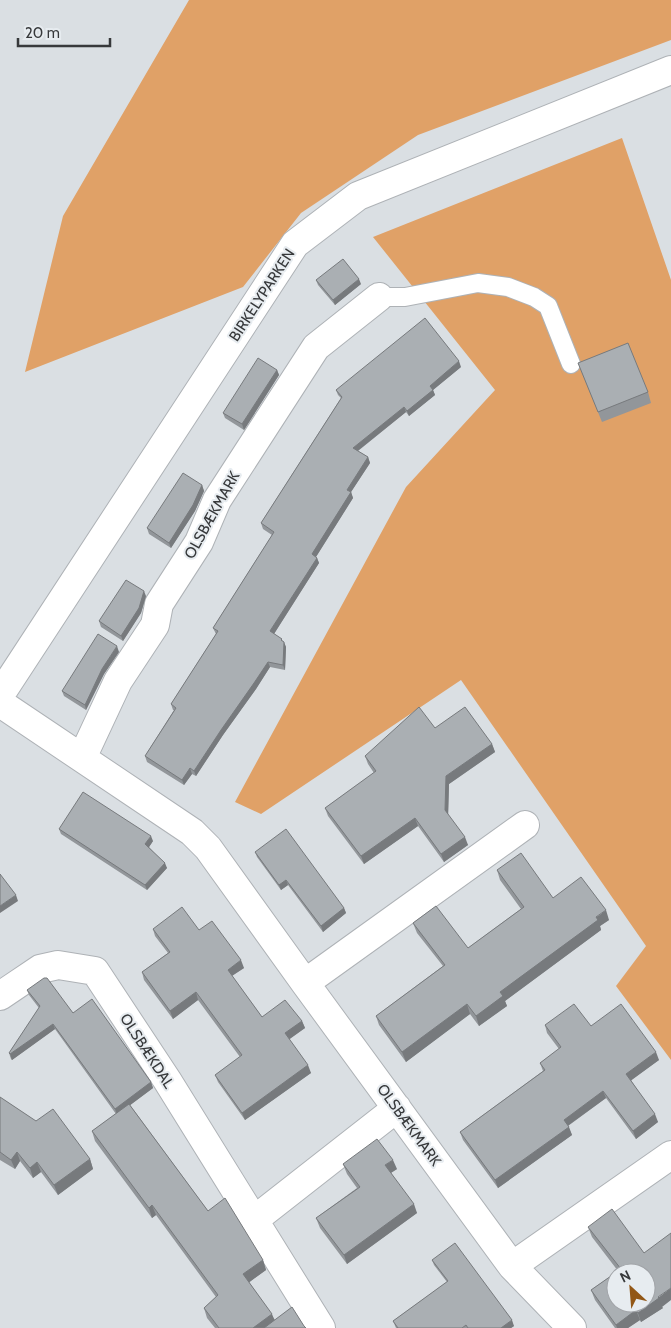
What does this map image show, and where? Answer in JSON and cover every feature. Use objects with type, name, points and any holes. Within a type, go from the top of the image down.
[{"type":"street","name":"BIRKELYPARKEN","points":[[0,695],[295,244],[358,196],[671,70]]},
{"type":"street","name":"OLSBÆKMARK","points":[[82,758],[118,681],[155,625],[159,604],[199,542],[216,500],[316,348],[378,297]]},
{"type":"street","name":"OLSBÆKMARK","points":[[0,703],[192,832],[208,848],[305,984],[512,1266],[572,1328]]},
{"type":"street","points":[[305,984],[525,825]]},
{"type":"street","name":"OLSBÆKDAL","points":[[0,996],[40,969],[58,965],[94,971],[167,1080],[322,1328]]},
{"type":"street","points":[[254,1220],[397,1108]]},
{"type":"street","points":[[512,1266],[671,1155]]},
{"type":"lane","points":[[378,297],[405,297],[478,284],[508,287],[534,297],[548,306],[571,364]]},
{"type":"shaded area","points":[[189,0],[671,0],[671,40],[418,135],[301,213],[243,287],[25,372],[63,216]]},
{"type":"shaded area","points":[[622,138],[671,280],[671,1060],[616,986],[646,946],[461,680],[261,814],[235,802],[406,487],[495,390],[373,237]]},
{"type":"building","points":[[343,259],[359,279],[333,300],[316,280]]},
{"type":"building","points":[[425,318],[459,361],[430,386],[433,390],[407,411],[404,407],[353,448],[368,457],[347,490],[351,492],[312,554],[317,558],[270,631],[284,642],[283,665],[268,662],[194,771],[190,768],[182,780],[145,756],[176,708],[171,704],[218,631],[213,628],[274,532],[261,523],[342,397],[336,390]]},
{"type":"building","points":[[628,343],[648,392],[598,412],[578,363]]},
{"type":"building","points":[[258,358],[277,370],[242,424],[223,413]]},
{"type":"building","points":[[183,473],[202,485],[193,505],[169,543],[147,528]]},
{"type":"building","points":[[126,580],[144,591],[139,608],[121,636],[99,621]]},
{"type":"building","points":[[98,634],[117,646],[102,669],[85,705],[62,691]]},
{"type":"building","points":[[419,707],[435,728],[465,707],[492,744],[446,776],[445,810],[465,837],[441,854],[415,818],[361,856],[325,808],[376,771],[365,756]]},
{"type":"building","points":[[83,792],[151,836],[145,844],[165,863],[145,885],[59,829]]},
{"type":"building","points":[[286,829],[344,908],[321,926],[286,880],[279,885],[255,852]]},
{"type":"building","points":[[521,853],[553,898],[581,877],[606,910],[596,917],[598,920],[500,992],[503,996],[476,1016],[467,1004],[402,1052],[376,1016],[445,965],[413,923],[436,906],[468,948],[524,907],[497,870]]},
{"type":"building","points":[[0,874],[16,895],[0,906]]},
{"type":"building","points":[[182,907],[199,930],[212,921],[241,960],[228,970],[262,1017],[285,1000],[302,1021],[285,1033],[308,1065],[242,1113],[215,1075],[242,1055],[196,992],[170,1011],[142,972],[170,952],[153,929]]},
{"type":"building","points":[[44,978],[47,978],[73,1013],[92,999],[151,1082],[115,1109],[53,1024],[10,1054],[40,1006],[27,990]]},
{"type":"building","points":[[574,1004],[591,1026],[621,1004],[656,1052],[626,1074],[655,1114],[633,1131],[603,1091],[564,1120],[569,1127],[495,1180],[460,1132],[545,1070],[540,1063],[561,1047],[545,1025]]},
{"type":"building","points":[[0,1097],[36,1121],[53,1109],[90,1159],[54,1185],[37,1162],[30,1168],[17,1152],[11,1160],[0,1152]]},
{"type":"building","points":[[129,1104],[208,1211],[225,1198],[263,1260],[243,1274],[272,1314],[253,1328],[219,1328],[204,1308],[218,1295],[152,1205],[149,1208],[92,1131]]},
{"type":"building","points":[[377,1139],[393,1160],[385,1165],[414,1204],[344,1255],[316,1218],[360,1187],[343,1164]]},
{"type":"building","points":[[612,1209],[644,1253],[671,1233],[671,1288],[656,1300],[656,1263],[616,1263],[588,1227]]},
{"type":"building","points":[[455,1243],[512,1320],[501,1328],[468,1328],[466,1325],[462,1328],[398,1328],[393,1321],[448,1281],[432,1260]]},
{"type":"building","points":[[606,1280],[606,1311],[591,1290]]},
{"type":"building","points":[[292,1307],[306,1328],[264,1328]]},
{"type":"building","points":[[607,1313],[632,1313],[616,1325]]}]
